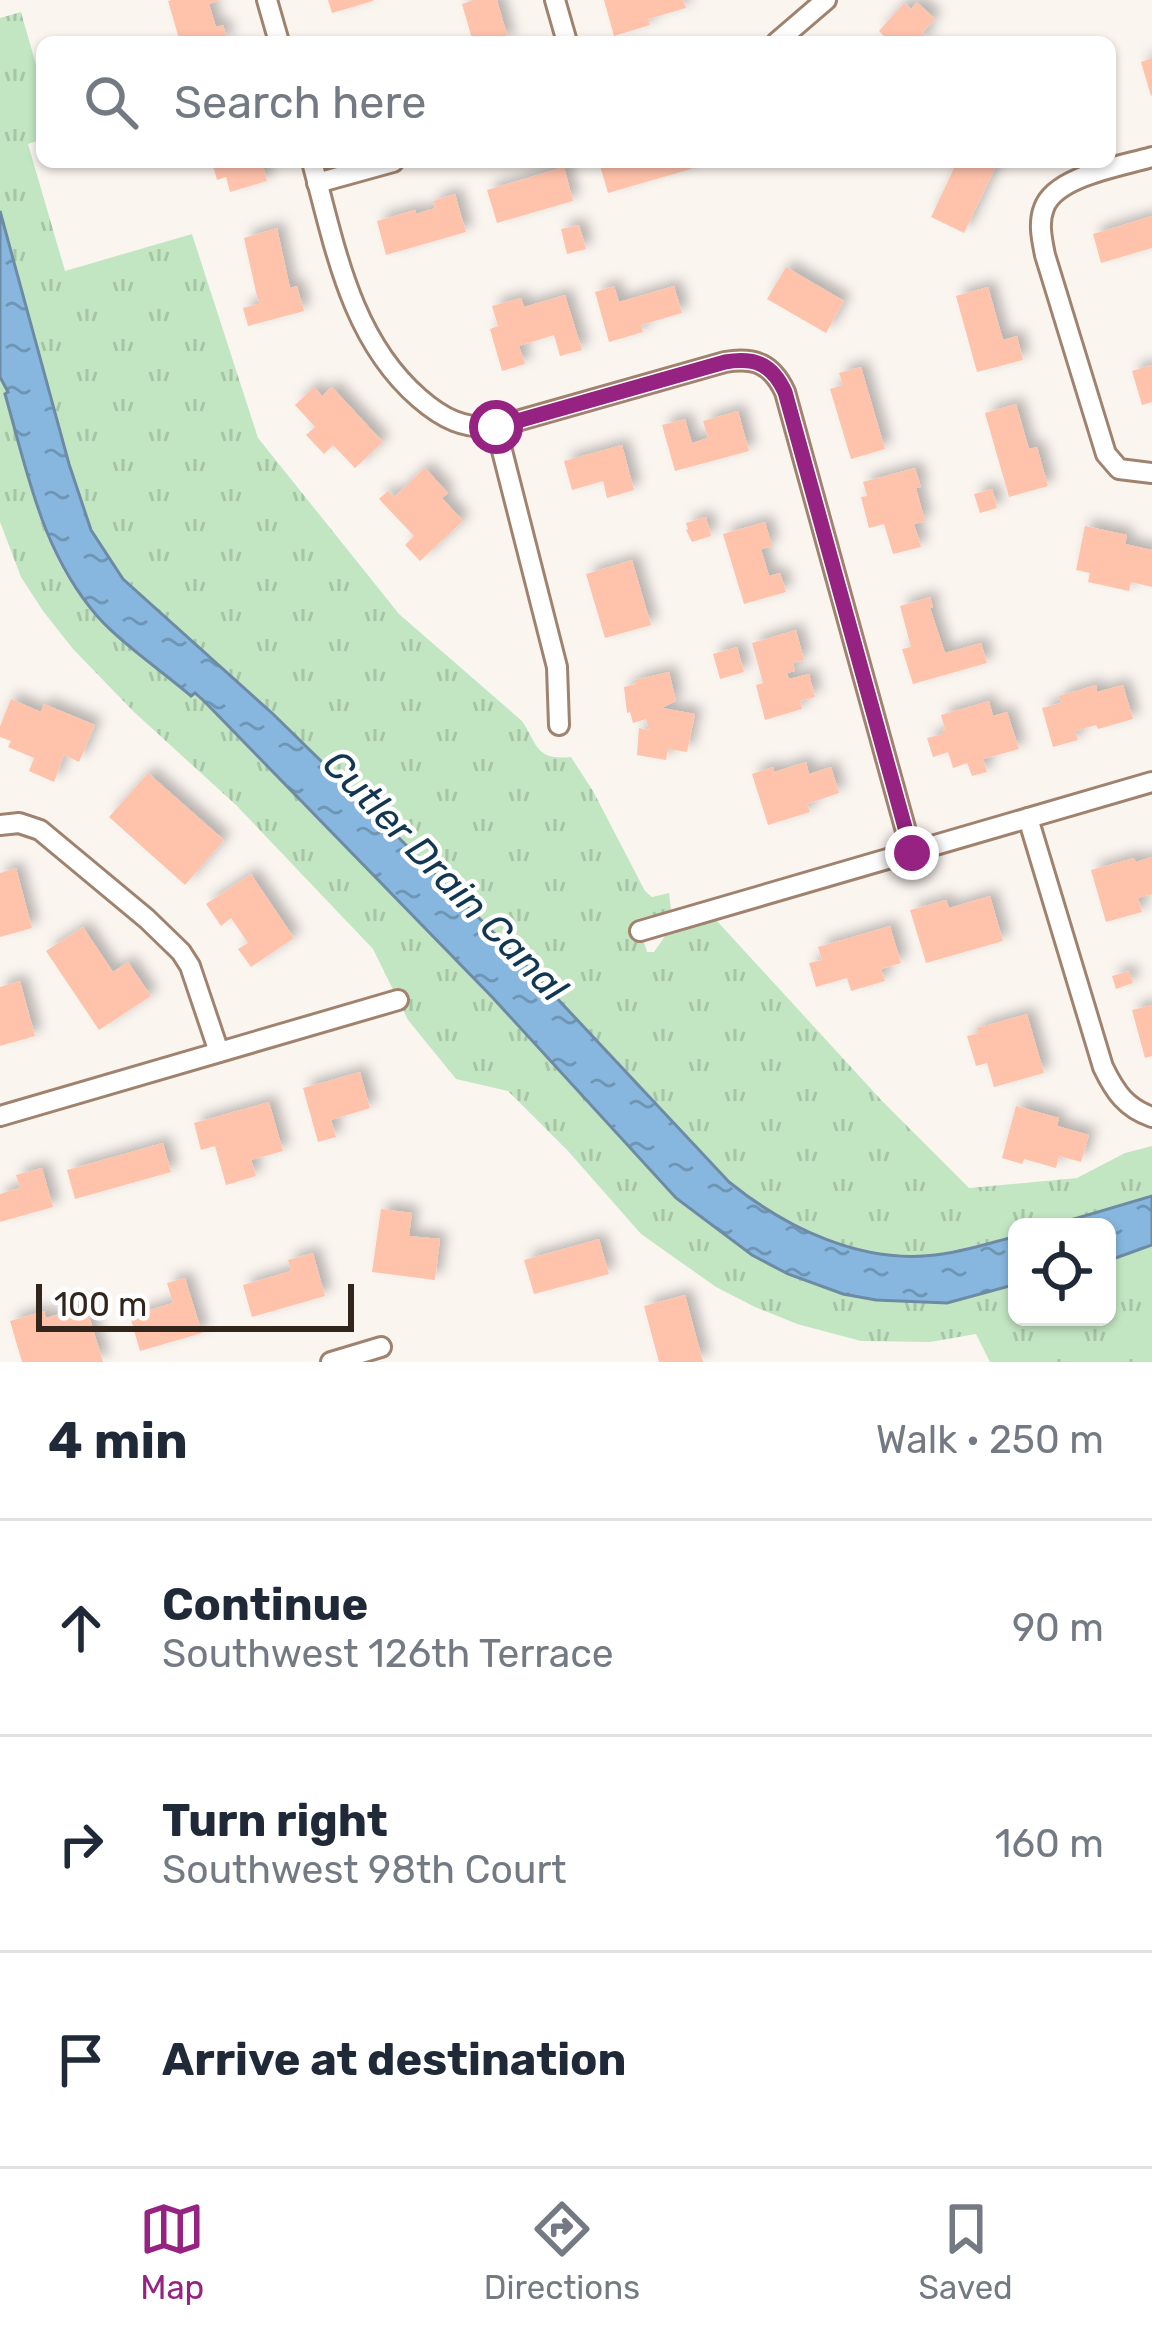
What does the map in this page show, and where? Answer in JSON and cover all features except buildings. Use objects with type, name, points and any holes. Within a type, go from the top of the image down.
[{"type":"street","points":[[267,0],[277,36]]},
{"type":"street","points":[[555,0],[565,36]]},
{"type":"street","points":[[784,36],[826,0]]},
{"type":"street","points":[[1152,157],[1068,183],[1047,202],[1041,221],[1045,255],[1101,444],[1119,469],[1152,473]]},
{"type":"street","points":[[313,168],[351,298],[377,352],[410,390],[465,427],[496,427],[725,362],[751,360],[767,366],[785,392],[912,853]]},
{"type":"street","points":[[317,183],[371,168]]},
{"type":"street","points":[[496,427],[557,667],[560,725]]},
{"type":"street","points":[[640,931],[1152,782]]},
{"type":"street","points":[[1028,818],[1103,1067],[1129,1107],[1152,1117]]},
{"type":"street","points":[[0,825],[31,826],[181,952],[219,1052]]},
{"type":"street","points":[[0,1116],[398,1000]]},
{"type":"street","points":[[331,1362],[381,1348]]},
{"type":"green space","points":[[21,12],[36,65],[36,141],[28,144],[65,271],[192,234],[258,438],[399,614],[522,721],[544,753],[571,757],[645,891],[652,897],[669,893],[671,910],[637,919],[647,952],[654,952],[665,936],[716,920],[969,1188],[1077,1178],[1125,1153],[1152,1146],[1152,1196],[1077,1218],[1008,1218],[1008,1238],[933,1255],[887,1256],[831,1241],[758,1205],[729,1182],[523,962],[123,579],[91,530],[0,211],[0,18]]},
{"type":"green space","points":[[0,377],[39,514],[57,559],[81,597],[126,642],[205,701],[493,998],[676,1198],[752,1255],[843,1294],[876,1300],[1008,1286],[1008,1326],[1116,1326],[1116,1258],[1152,1245],[1152,1362],[990,1362],[976,1334],[930,1342],[861,1341],[755,1307],[716,1287],[641,1234],[508,1091],[456,1079],[408,1020],[373,949],[236,805],[73,649],[21,577],[0,522]]},
{"type":"water","points":[[0,211],[91,530],[123,579],[369,808],[523,962],[729,1182],[800,1228],[880,1254],[935,1255],[1008,1238],[1008,1286],[947,1303],[843,1294],[752,1255],[676,1198],[493,998],[204,701],[195,693],[191,696],[98,617],[50,539],[0,377]]},
{"type":"water","points":[[1152,1196],[1152,1245],[1116,1258],[1116,1218],[1077,1218]]},
{"type":"route","points":[[496,427],[725,362],[751,360],[772,371],[785,392],[912,853]]},
{"type":"water label","name":"Cutler Drain Canal","points":[[445,876]]}]
